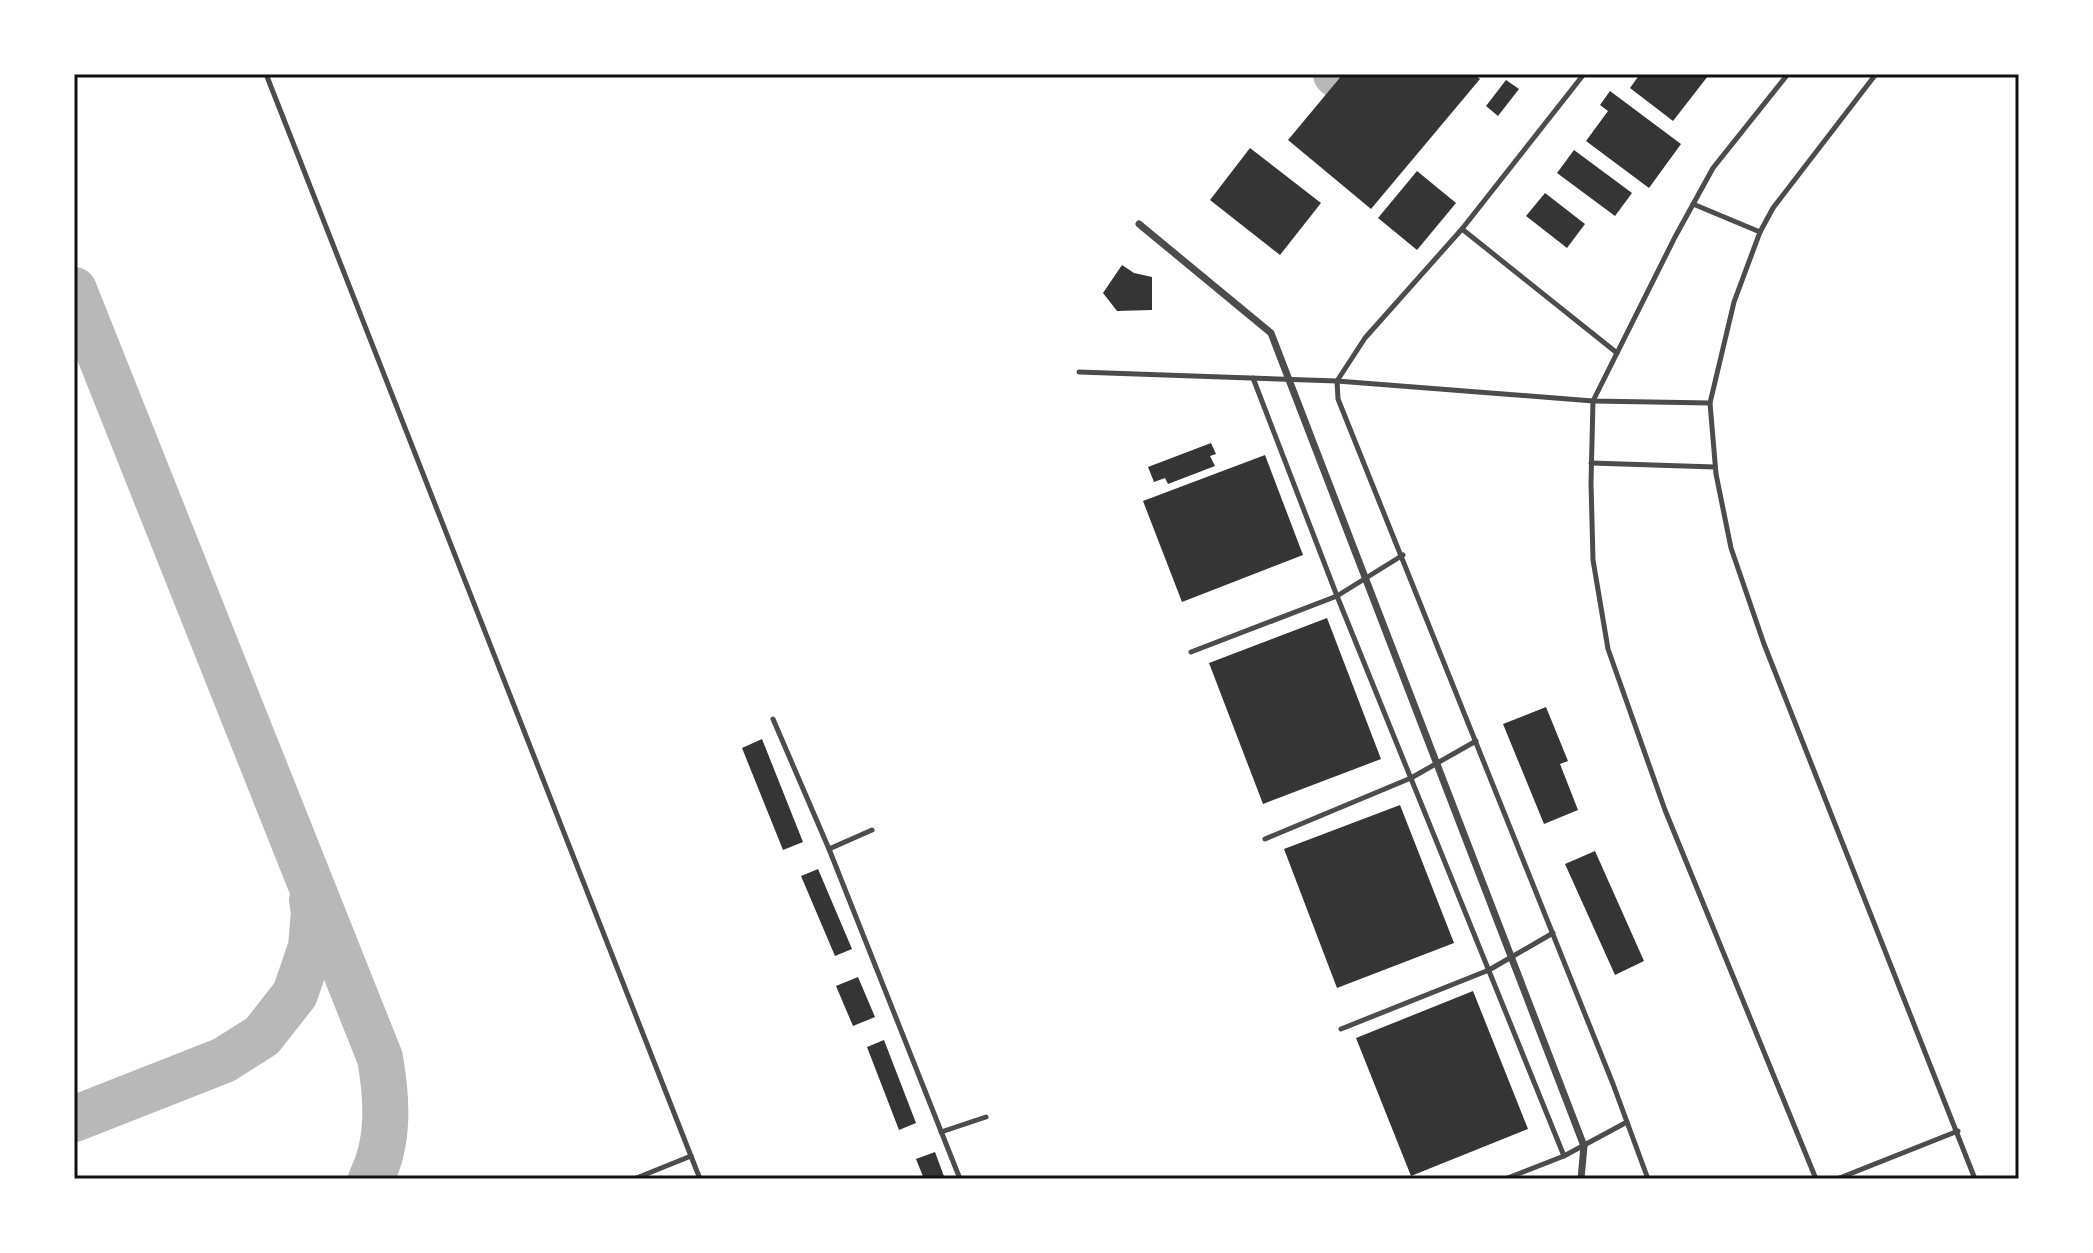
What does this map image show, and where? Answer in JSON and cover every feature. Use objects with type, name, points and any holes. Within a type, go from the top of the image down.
[{"type":"street","points":[[1139,224],[1271,333],[1584,1146],[1581,1179]]},
{"type":"lane","points":[[266,74],[700,1179]]},
{"type":"lane","points":[[1584,74],[1462,229],[1365,338],[1337,381],[1338,399],[1403,555],[1648,1179]]},
{"type":"lane","points":[[1788,74],[1713,168],[1593,401],[1593,560],[1608,649],[1665,810],[1816,1179]]},
{"type":"lane","points":[[1876,74],[1773,208],[1760,232],[1734,302],[1710,403],[1715,467],[1731,548],[1764,644],[1975,1179]]},
{"type":"lane","points":[[1693,204],[1760,232]]},
{"type":"lane","points":[[1462,229],[1617,353]]},
{"type":"lane","points":[[1079,372],[1337,381],[1593,401],[1710,403]]},
{"type":"lane","points":[[1253,378],[1337,596],[1564,1156]]},
{"type":"lane","points":[[1591,463],[1715,467]]},
{"type":"lane","points":[[1191,652],[1337,596],[1403,555]]},
{"type":"lane","points":[[773,719],[829,849],[960,1179]]},
{"type":"lane","points":[[1265,839],[1411,778],[1476,741]]},
{"type":"lane","points":[[829,849],[872,830]]},
{"type":"lane","points":[[1341,1029],[1489,970],[1553,933]]},
{"type":"lane","points":[[941,1132],[986,1117]]},
{"type":"lane","points":[[1505,1179],[1564,1156],[1627,1122]]},
{"type":"lane","points":[[1837,1179],[1958,1131]]},
{"type":"lane","points":[[634,1179],[691,1156]]},
{"type":"building","points":[[1343,74],[1474,74],[1480,79],[1371,209],[1288,140]]},
{"type":"building","points":[[1640,74],[1708,76],[1673,121],[1630,88]]},
{"type":"building","points":[[1506,80],[1519,89],[1498,116],[1486,106]]},
{"type":"building","points":[[1610,91],[1681,144],[1649,188],[1586,141],[1608,111],[1600,105]]},
{"type":"building","points":[[1250,148],[1321,203],[1280,255],[1210,200]]},
{"type":"building","points":[[1574,150],[1632,193],[1615,216],[1557,173]]},
{"type":"building","points":[[1417,171],[1456,203],[1417,250],[1378,218]]},
{"type":"building","points":[[1545,193],[1585,224],[1567,248],[1526,216]]},
{"type":"building","points":[[1122,265],[1134,273],[1152,277],[1152,310],[1117,311],[1103,293]]},
{"type":"building","points":[[1211,443],[1216,454],[1210,456],[1215,466],[1168,484],[1165,478],[1154,482],[1148,467]]},
{"type":"building","points":[[1265,455],[1303,555],[1182,602],[1143,501]]},
{"type":"building","points":[[1327,618],[1381,759],[1263,804],[1209,663]]},
{"type":"building","points":[[1546,707],[1568,761],[1560,764],[1578,810],[1544,824],[1503,724]]},
{"type":"building","points":[[762,739],[803,842],[783,850],[742,748]]},
{"type":"building","points":[[1400,805],[1454,943],[1337,988],[1284,849]]},
{"type":"building","points":[[1595,851],[1644,961],[1615,975],[1565,864]]},
{"type":"building","points":[[818,869],[852,949],[835,956],[801,876]]},
{"type":"building","points":[[858,977],[875,1017],[853,1026],[836,986]]},
{"type":"building","points":[[1473,991],[1528,1129],[1411,1176],[1356,1038]]},
{"type":"building","points":[[884,1040],[916,1123],[899,1130],[867,1047]]},
{"type":"building","points":[[935,1152],[945,1179],[924,1179],[916,1159]]},
{"type":"taxiway","points":[[1336,74],[1340,77]]},
{"type":"taxiway","points":[[74,290],[380,1058],[384,1088],[384,1135],[371,1179]]},
{"type":"taxiway","points":[[74,1119],[224,1060],[262,1036],[295,994],[311,947],[312,900]]}]
